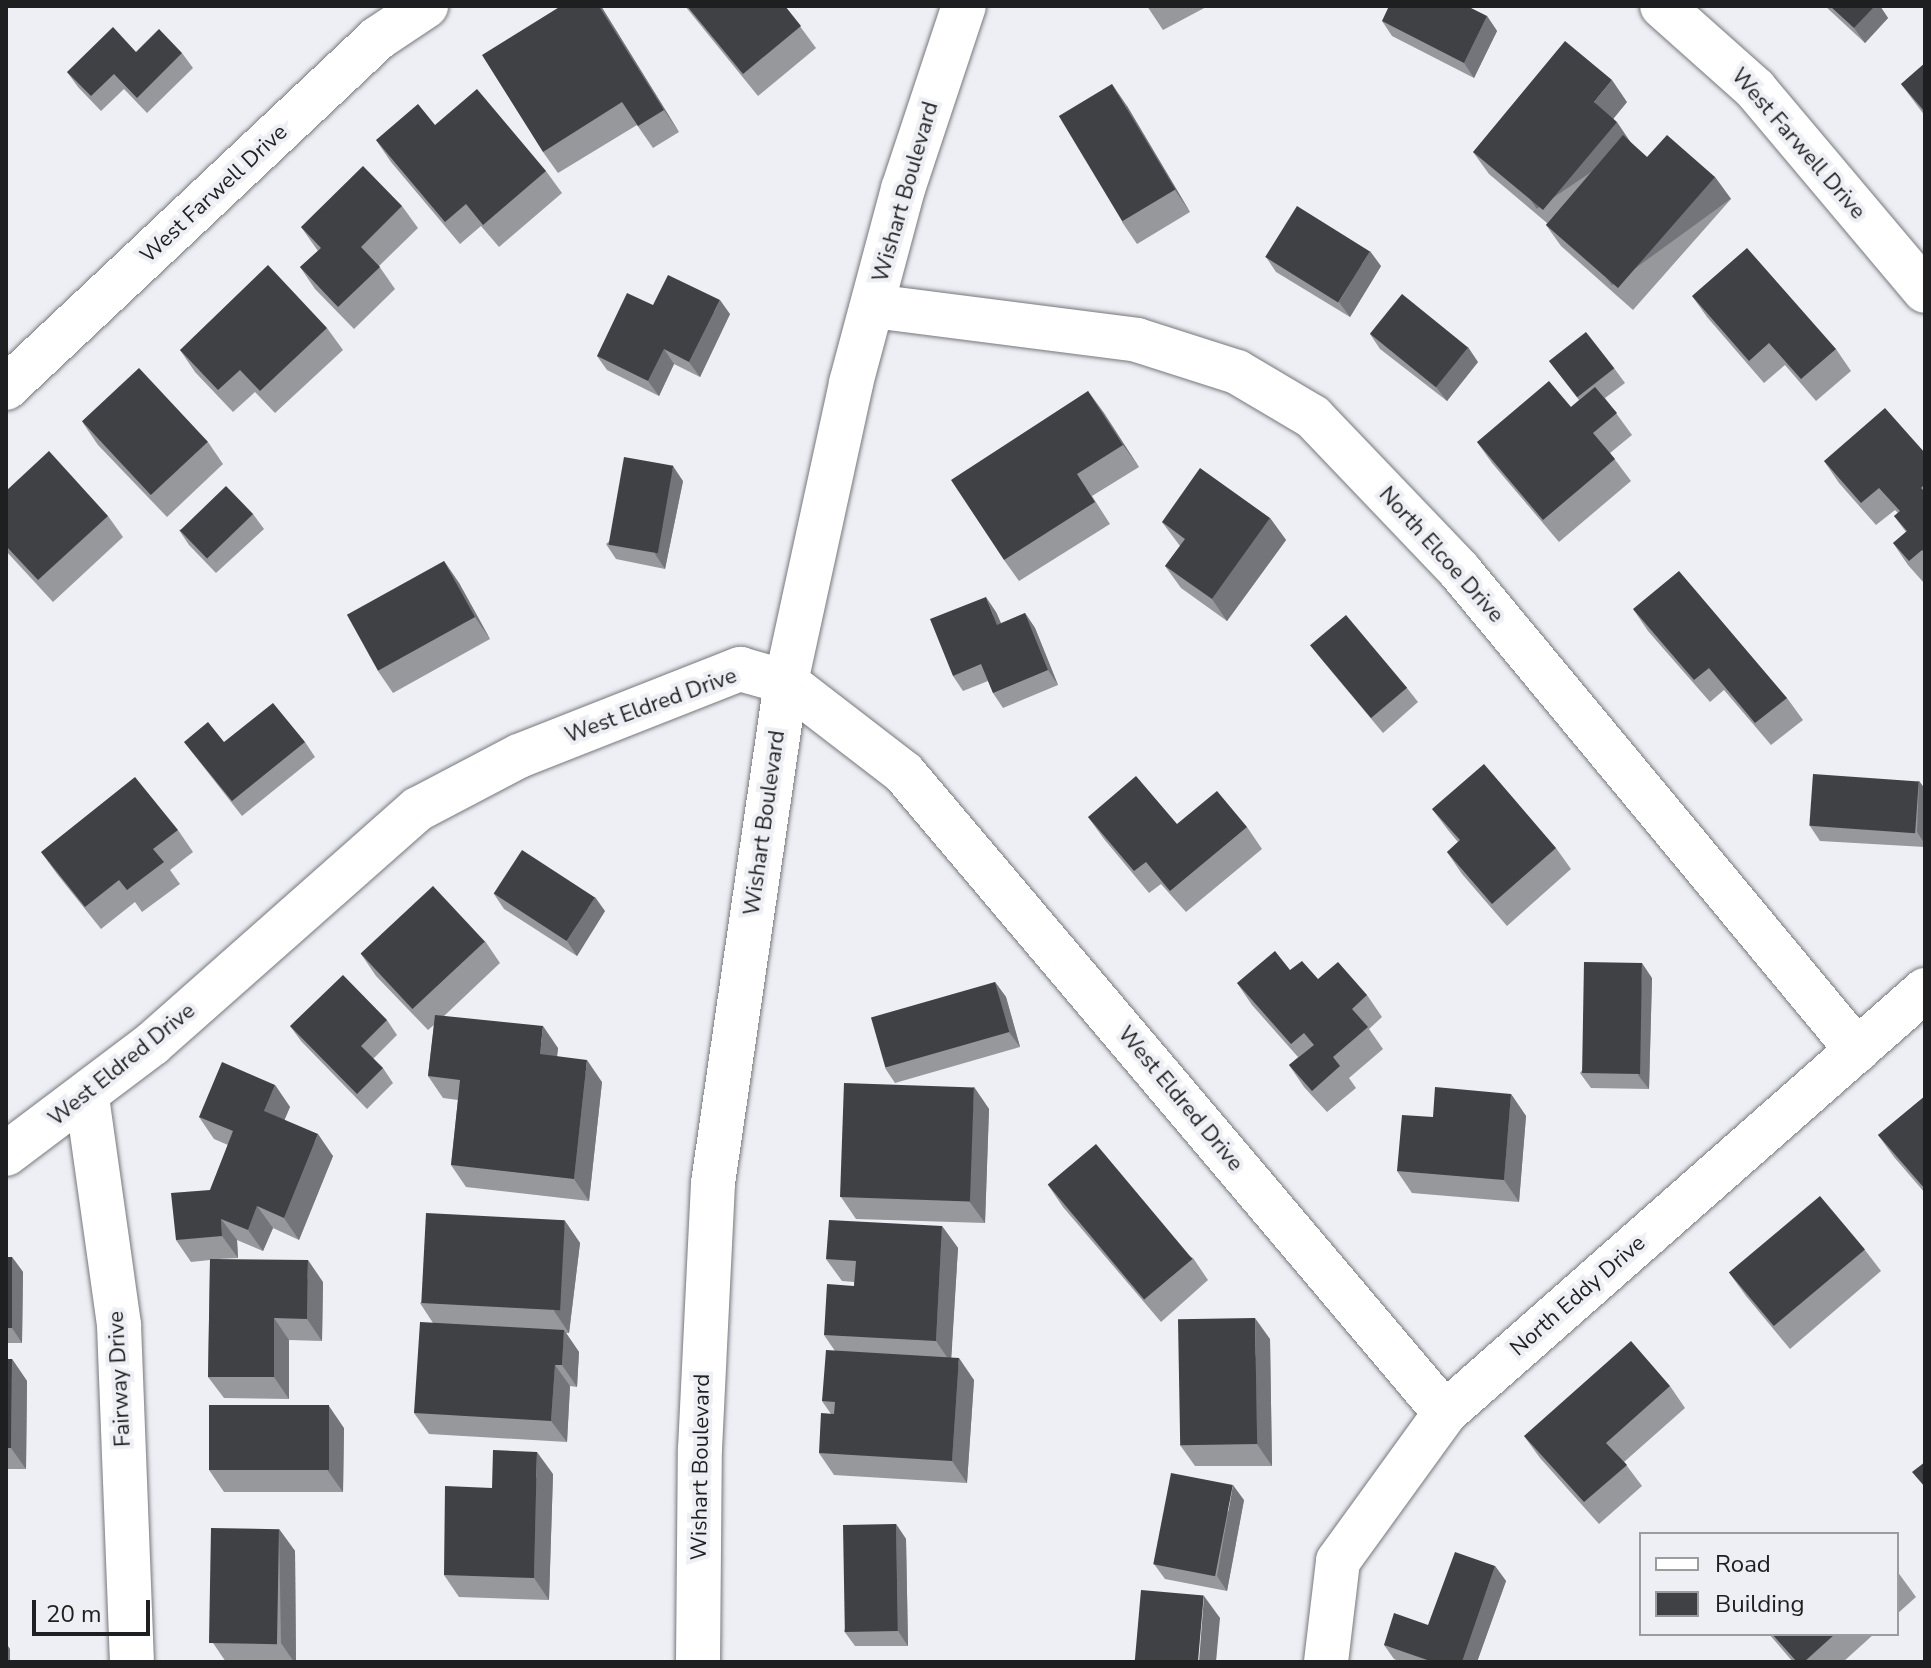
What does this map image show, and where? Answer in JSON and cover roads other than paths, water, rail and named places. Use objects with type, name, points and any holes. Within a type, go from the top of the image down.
[{"type":"street","name":"West Farwell Drive","points":[[6,388],[378,38],[426,6]]},
{"type":"street","name":"Wishart Boulevard","points":[[698,1662],[700,1449],[713,1183],[786,682],[805,580],[903,189],[964,6]]},
{"type":"street","name":"West Farwell Drive","points":[[1662,6],[1755,89],[1925,291]]},
{"type":"street","name":"North Elcoe Drive","points":[[873,306],[1137,340],[1237,372],[1313,417],[1459,570],[1857,1050]]},
{"type":"street","name":"West Eldred Drive","points":[[6,1154],[87,1097],[418,809],[519,756],[740,669],[786,682],[904,773],[1445,1413]]},
{"type":"street","name":"North Eddy Drive","points":[[1326,1662],[1338,1561],[1445,1413],[1925,990]]},
{"type":"street","name":"Fairway Drive","points":[[87,1097],[119,1325],[132,1662]]}]
